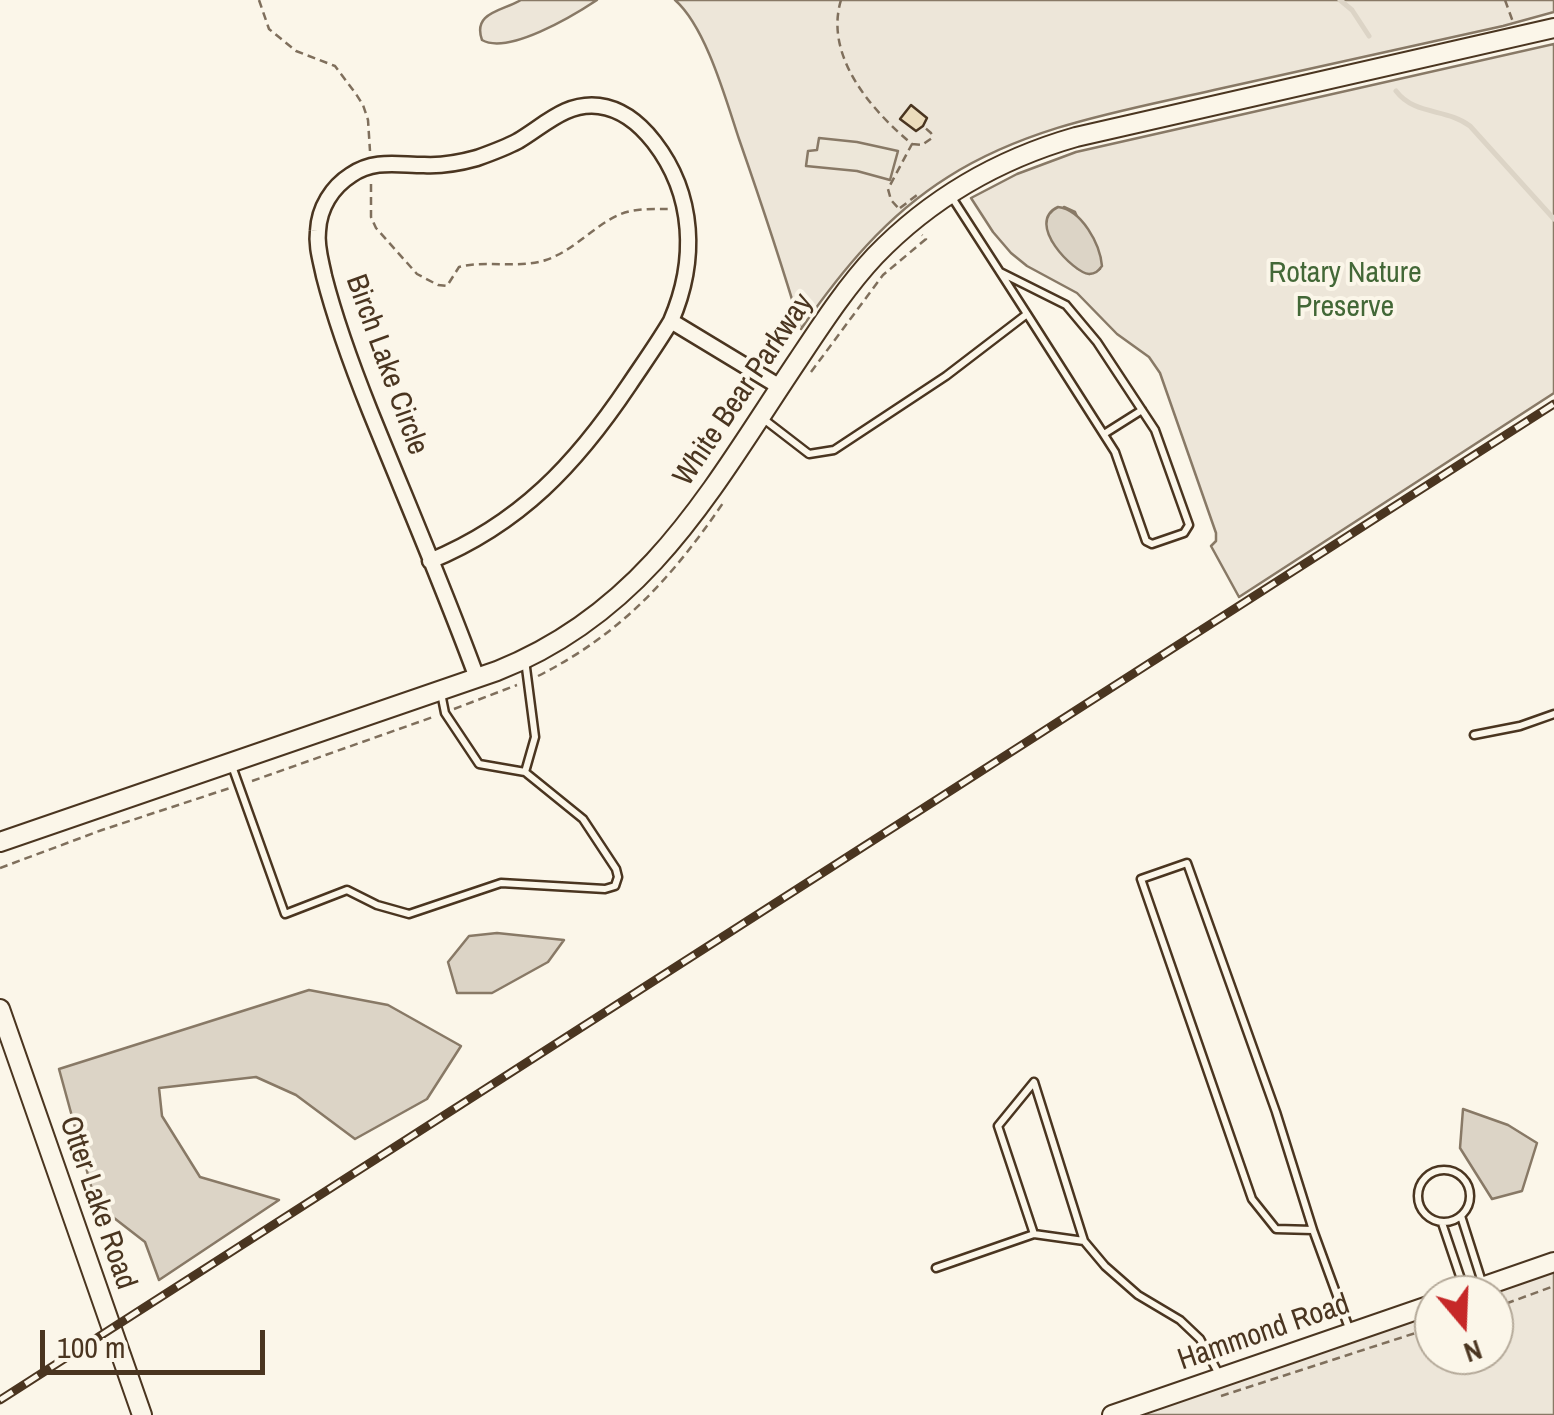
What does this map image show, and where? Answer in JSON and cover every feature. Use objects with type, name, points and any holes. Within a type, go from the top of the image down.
[{"type":"street","name":"White Bear Parkway","points":[[0,842],[477,678],[525,659],[582,626],[641,577],[686,525],[866,266],[911,222],[950,194],[1011,160],[1076,137],[1554,28]]},
{"type":"street","points":[[370,166],[469,160],[514,143],[567,110],[600,106],[625,114],[648,134],[668,163],[685,208],[689,240],[682,292],[671,320],[602,424],[553,481],[526,505],[496,527],[430,560]]},
{"type":"street","name":"Birch Lake Circle","points":[[370,166],[350,175],[332,192],[320,219],[318,248],[343,343],[477,678]]},
{"type":"street","points":[[671,320],[780,387]]},
{"type":"street","name":"Otter Lake Road","points":[[0,1010],[142,1415]]},
{"type":"street","points":[[1514,1276],[1554,1262]]},
{"type":"street","name":"Hammond Road","points":[[1112,1415],[1414,1311]]},
{"type":"lane","points":[[950,194],[1115,452],[1146,541],[1152,544],[1184,533],[1188,525],[1156,430],[1096,342],[1066,306],[1000,272]]},
{"type":"lane","points":[[760,416],[808,454],[834,450],[946,376],[1027,314]]},
{"type":"lane","points":[[1104,434],[1142,410]]},
{"type":"lane","points":[[525,659],[535,737],[526,772]]},
{"type":"lane","points":[[231,763],[285,914],[347,890],[377,905],[409,914],[501,883],[605,889],[615,886],[616,868],[583,819],[526,772],[479,764],[445,712],[440,691]]},
{"type":"lane","points":[[1474,736],[1554,714]]},
{"type":"lane","points":[[1313,1230],[1276,1229],[1252,1199],[1141,878],[1187,863],[1350,1332]]},
{"type":"lane","points":[[1034,1234],[998,1126],[1034,1082],[1084,1241],[1104,1266],[1138,1294],[1180,1320],[1200,1339],[1221,1377]]},
{"type":"lane","points":[[1436,1171],[1454,1171],[1468,1183],[1470,1201],[1462,1216],[1442,1222],[1430,1218],[1418,1197],[1422,1181],[1436,1171]]},
{"type":"lane","points":[[1462,1216],[1468,1275]]},
{"type":"lane","points":[[1442,1222],[1463,1275]]},
{"type":"lane","points":[[936,1268],[1034,1234],[1084,1241]]},
{"type":"path","points":[[258,0],[269,29],[296,51],[335,66],[363,105],[368,120],[371,217],[376,228],[417,274],[438,285],[446,286],[459,267],[470,264],[534,263],[564,252],[622,214],[685,208]]},
{"type":"path","points":[[840,0],[836,28],[844,62],[882,117],[912,144],[932,138],[923,126]]},
{"type":"path","points":[[1505,0],[1518,38]]},
{"type":"path","points":[[912,144],[888,191],[898,209],[916,194]]},
{"type":"path","points":[[812,371],[882,275],[926,239]]},
{"type":"path","points":[[0,868],[445,712],[569,660],[648,600],[723,504]]},
{"type":"path","points":[[1514,1301],[1554,1286]]},
{"type":"path","points":[[1216,1398],[1414,1334]]},
{"type":"green space","points":[[521,0],[597,0],[557,24],[523,38],[493,43],[482,40],[481,23],[485,18]]},
{"type":"green space","points":[[675,0],[1554,0],[1554,12],[1110,113],[1010,145],[948,177],[905,209],[849,265],[801,329],[714,65],[696,28]]},
{"type":"green space","name":"Rotary Nature Preserve","points":[[1554,44],[1554,393],[1239,597],[1211,546],[1216,533],[1160,373],[1149,357],[1117,334],[1077,293],[1011,253],[971,198],[1017,174],[1076,152]],"holes":[[[1064,207],[1075,212],[1100,269],[1090,274],[1077,268],[1052,241]]]},
{"type":"green space","points":[[1554,1263],[1554,1415],[1115,1415],[1414,1311],[1414,1375],[1514,1375],[1514,1277]]},
{"type":"shaded area","points":[[819,138],[898,151],[890,180],[857,171],[806,166],[808,151],[817,150]]},
{"type":"shaded area","points":[[1058,207],[1075,214],[1094,238],[1102,266],[1095,273],[1073,265],[1055,246],[1046,224],[1049,214]]},
{"type":"shaded area","points":[[497,933],[564,940],[548,962],[492,993],[457,993],[448,962],[469,936]]},
{"type":"shaded area","points":[[309,990],[388,1005],[461,1046],[427,1099],[355,1139],[296,1095],[256,1077],[159,1088],[162,1116],[200,1177],[279,1200],[159,1280],[145,1242],[96,1204],[59,1069]]},
{"type":"shaded area","points":[[1463,1109],[1508,1125],[1537,1143],[1522,1191],[1492,1199],[1460,1148]]},
{"type":"building","points":[[911,105],[927,118],[916,131],[900,119]]},
{"type":"waterway","points":[[1340,0],[1352,10],[1369,36]]},
{"type":"waterway","points":[[1396,91],[1412,104],[1470,126],[1554,219]]},
{"type":"railway","points":[[0,1400],[1554,404]]}]
